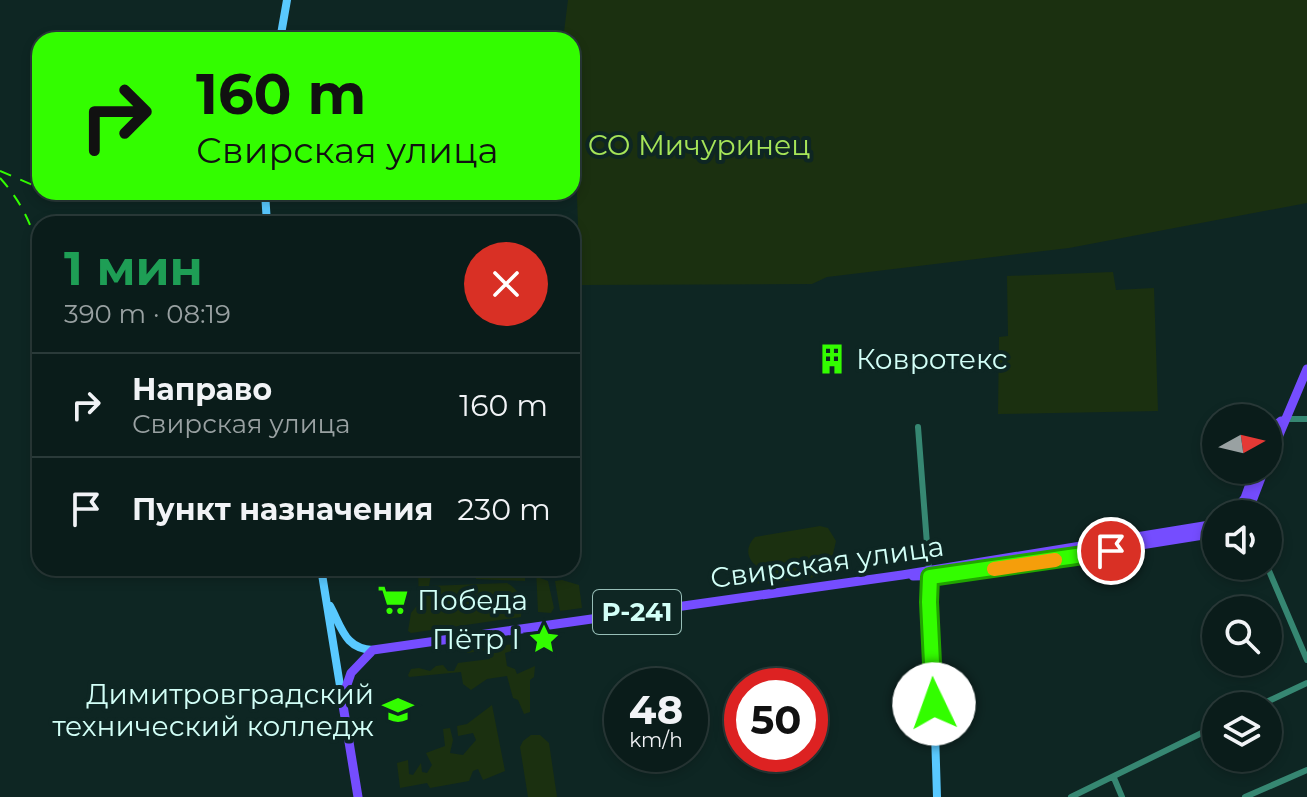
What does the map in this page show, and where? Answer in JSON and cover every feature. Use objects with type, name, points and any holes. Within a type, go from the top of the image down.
[{"type":"highway","points":[[1282,424],[1307,369]]},
{"type":"highway","name":"Свирская улица","points":[[930,574],[1202,527]]},
{"type":"highway","name":"Свирская улица","points":[[373,650],[902,575],[953,575],[1202,535]]},
{"type":"highway","points":[[358,797],[342,699],[351,673],[373,650]]},
{"type":"main road","points":[[281,32],[287,0]]},
{"type":"main road","points":[[930,574],[937,797]]},
{"type":"main road","points":[[322,576],[342,699]]},
{"type":"main road","points":[[326,600],[353,645],[373,650]]},
{"type":"street","points":[[1284,419],[1307,419]]},
{"type":"street","points":[[918,427],[930,574]]},
{"type":"street","points":[[1273,580],[1307,660]]},
{"type":"street","points":[[1282,695],[1307,683]]},
{"type":"street","points":[[1071,797],[1202,733]]},
{"type":"street","points":[[1245,797],[1307,770]]},
{"type":"street","points":[[1114,778],[1122,797]]},
{"type":"green space","name":"СО Мичуринец","points":[[568,0],[1307,0],[1307,203],[1069,248],[827,277],[812,284],[580,285],[577,200],[580,200],[580,32],[564,32]]},
{"type":"green space","points":[[1113,272],[1116,290],[1154,288],[1158,411],[998,414],[999,337],[1008,336],[1007,276]]},
{"type":"green space","points":[[820,526],[828,528],[836,541],[828,560],[845,558],[849,562],[847,568],[800,579],[748,582],[752,573],[765,570],[755,565],[749,556],[749,547],[755,537]]},
{"type":"green space","points":[[418,576],[431,576],[429,586],[507,583],[520,597],[521,617],[411,633],[408,631],[411,613],[419,603]]},
{"type":"green space","points":[[475,576],[525,576],[525,581],[476,579]]},
{"type":"green space","points":[[536,576],[540,576],[548,581],[554,608],[551,613],[538,612]]},
{"type":"green space","points":[[555,581],[579,585],[582,608],[560,611]]},
{"type":"green space","points":[[514,644],[514,650],[505,653],[507,666],[515,669],[517,674],[535,666],[534,677],[530,680],[530,712],[524,714],[518,700],[513,698],[507,676],[487,679],[471,690],[463,684],[461,672],[408,675],[411,669],[430,671],[443,665],[448,671],[454,671],[458,663],[490,659],[488,650],[467,653],[467,650]]},
{"type":"green space","points":[[492,705],[505,771],[483,780],[478,769],[473,771],[469,781],[430,788],[427,783],[400,788],[397,763],[408,760],[409,774],[413,775],[421,763],[422,772],[427,773],[432,765],[426,753],[445,746],[443,729],[450,728],[453,740],[450,753],[463,755],[476,740],[473,733],[458,736],[457,726],[467,724]]},
{"type":"green space","points":[[531,735],[540,735],[549,743],[557,797],[528,797],[520,747]]},
{"type":"railway","points":[[0,171],[32,185]]},
{"type":"railway","points":[[0,178],[14,195],[32,231]]},
{"type":"slow traffic","points":[[994,569],[1055,560]]},
{"type":"place","name":"Ковротекс","points":[[832,359]]},
{"type":"place","name":"Победа","points":[[393,600]]},
{"type":"place","name":"Пётр I","points":[[544,639]]},
{"type":"place","name":"Димитровградский технический колледж","points":[[398,710]]},
{"type":"route","points":[[934,704],[930,577],[1111,551]]}]
